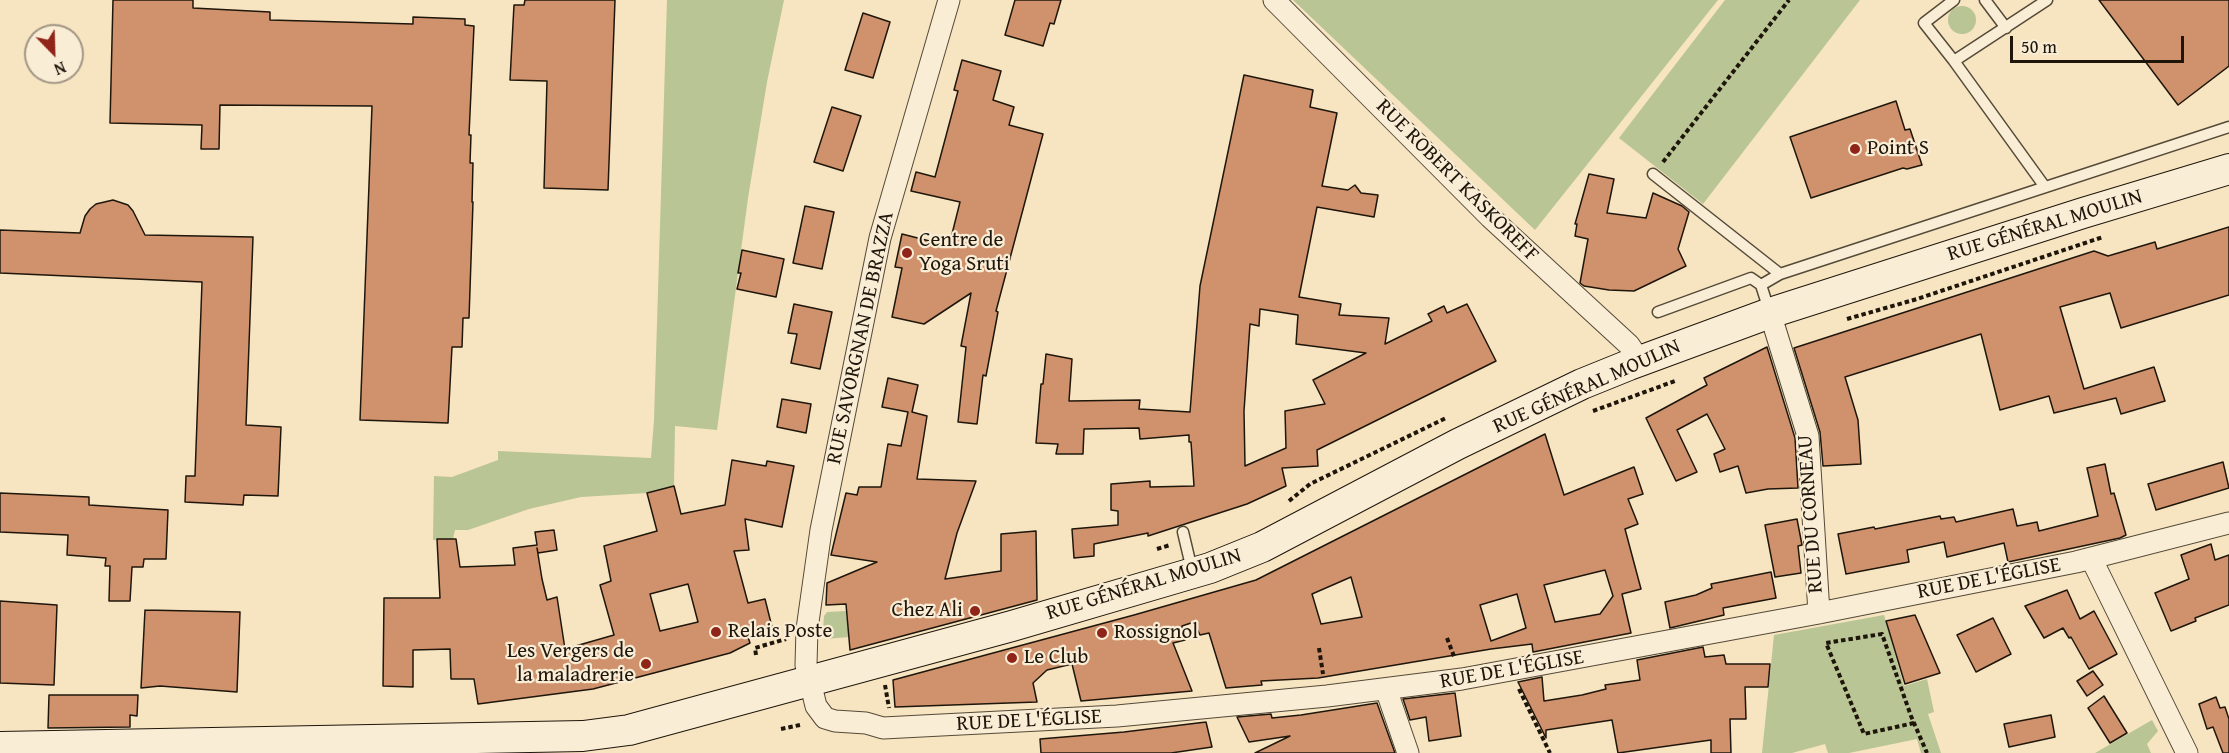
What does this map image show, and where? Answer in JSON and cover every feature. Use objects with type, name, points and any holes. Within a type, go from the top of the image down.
[{"type":"main road","name":"RUE GÉNÉRAL MOULIN","points":[[0,747],[115,749],[584,744],[1193,573],[1262,547],[1458,444],[1582,384],[1640,361],[1770,313],[2083,213],[2229,170]]},
{"type":"street","name":"RUE SAVORGNAN DE BRAZZA","points":[[810,681],[806,665],[807,629],[821,530],[880,238],[949,0]]},
{"type":"street","name":"RUE ROBERT KASKOREFF","points":[[1274,0],[1490,217],[1629,345],[1640,361]]},
{"type":"street","name":"RUE DU CORNEAU","points":[[1770,313],[1808,436],[1819,613]]},
{"type":"street","name":"RUE DE L'ÉGLISE","points":[[810,681],[816,706],[825,718],[866,723],[883,728],[1117,716],[1386,689],[1510,672],[1819,613],[2091,558],[2229,523]]},
{"type":"street","points":[[2091,558],[2187,753]]},
{"type":"street","points":[[1386,689],[1408,753]]},
{"type":"lane","points":[[1954,0],[1924,23],[2044,187]]},
{"type":"lane","points":[[1985,0],[2006,28]]},
{"type":"lane","points":[[1953,61],[2047,0]]},
{"type":"lane","points":[[1761,285],[1780,274],[2229,127]]},
{"type":"lane","points":[[1653,174],[1780,274]]},
{"type":"lane","points":[[1658,312],[1751,278],[1761,285],[1770,313]]},
{"type":"lane","points":[[1183,532],[1193,573]]},
{"type":"path","points":[[1653,174],[1789,0]]},
{"type":"path","points":[[1593,411],[1675,381],[1674,379]]},
{"type":"path","points":[[1914,723],[1864,734],[1827,643],[1882,634],[1924,750]]},
{"type":"path","points":[[756,655],[754,648],[790,638]]},
{"type":"path","points":[[1447,638],[1458,669]]},
{"type":"path","points":[[1319,648],[1325,683]]},
{"type":"path","points":[[1514,678],[1550,753]]},
{"type":"path","points":[[885,684],[891,717]]},
{"type":"path","points":[[781,729],[800,725]]},
{"type":"green space","points":[[667,0],[784,0],[767,82],[748,198],[717,430],[675,426],[674,486],[647,493],[581,497],[529,509],[468,530],[455,530],[453,539],[433,540],[434,476],[452,477],[498,460],[498,451],[651,458]]},
{"type":"green space","points":[[1293,0],[1718,0],[1535,230]]},
{"type":"green space","points":[[1725,0],[1860,0],[1703,204],[1619,138]]},
{"type":"green space","points":[[1962,6],[1972,10],[1976,20],[1972,30],[1962,34],[1952,30],[1948,20],[1952,10]]},
{"type":"green space","points":[[846,611],[849,637],[826,639],[823,630],[824,616],[827,612]]},
{"type":"green space","points":[[1884,615],[1904,686],[1927,679],[1934,712],[1928,714],[1941,753],[1921,753],[1917,739],[1849,753],[1828,753],[1825,744],[1792,753],[1762,753],[1774,635]]},
{"type":"green space","points":[[2152,720],[2158,731],[2147,744],[2151,753],[2095,753]]},
{"type":"building","points":[[113,0],[193,0],[193,8],[270,12],[270,20],[413,24],[413,17],[465,19],[465,25],[474,26],[469,135],[471,135],[470,163],[473,163],[473,202],[469,318],[463,318],[462,347],[452,347],[448,423],[360,420],[372,106],[220,105],[219,149],[201,149],[202,125],[110,123]]},
{"type":"building","points":[[525,0],[615,0],[608,190],[544,188],[547,81],[510,80],[514,5],[524,5]]},
{"type":"building","points":[[1015,0],[1061,0],[1054,24],[1050,23],[1043,46],[1005,35]]},
{"type":"building","points":[[2099,0],[2229,0],[2229,66],[2178,105]]},
{"type":"building","points":[[863,13],[890,22],[873,78],[845,70]]},
{"type":"building","points":[[962,60],[1001,71],[993,100],[1014,107],[1009,125],[1043,134],[996,311],[998,312],[986,376],[983,375],[977,424],[958,422],[966,347],[961,346],[971,293],[924,324],[892,317],[902,268],[895,267],[902,234],[949,246],[960,202],[911,191],[916,172],[935,177],[958,91],[954,90]]},
{"type":"building","points":[[1244,75],[1313,90],[1310,107],[1337,113],[1322,186],[1348,190],[1355,185],[1361,193],[1378,195],[1374,217],[1317,207],[1299,297],[1341,304],[1339,315],[1389,318],[1385,344],[1432,321],[1428,314],[1444,306],[1447,313],[1467,304],[1496,361],[1317,450],[1318,466],[1282,468],[1286,486],[1247,504],[1148,536],[1148,533],[1094,544],[1094,556],[1074,558],[1072,529],[1118,525],[1118,511],[1111,510],[1111,484],[1150,481],[1150,487],[1194,486],[1191,442],[1189,442],[1189,435],[1140,439],[1139,428],[1084,429],[1083,454],[1056,454],[1058,444],[1036,443],[1046,354],[1072,359],[1069,401],[1140,400],[1139,409],[1190,412],[1200,286]],"holes":[[[1260,309],[1298,315],[1296,344],[1366,353],[1313,380],[1325,404],[1285,411],[1286,448],[1245,466],[1244,411],[1250,324],[1259,326]]]},
{"type":"building","name":"Point S","points":[[1896,101],[1905,130],[1910,129],[1922,165],[1903,168],[1811,198],[1790,137]]},
{"type":"building","points":[[832,107],[861,116],[843,171],[814,162]]},
{"type":"building","points":[[1589,174],[1614,179],[1607,213],[1646,218],[1653,193],[1682,206],[1689,212],[1678,249],[1686,266],[1634,291],[1609,290],[1584,286],[1580,283],[1588,239],[1575,236],[1577,224],[1575,224]]},
{"type":"building","points":[[113,200],[128,205],[145,235],[253,237],[246,425],[281,427],[278,496],[244,495],[243,505],[185,502],[186,476],[195,476],[202,282],[0,273],[0,230],[80,233],[85,216],[90,209],[96,204]]},
{"type":"building","points":[[805,206],[834,212],[822,269],[793,263]]},
{"type":"building","points":[[2229,227],[2229,295],[2121,328],[2110,293],[2060,307],[2084,389],[2154,367],[2165,401],[2121,414],[2116,398],[2054,413],[2049,396],[2000,410],[1981,334],[1845,377],[1858,420],[1861,464],[1823,466],[1820,432],[1794,348],[2094,251],[2108,256],[2155,242],[2157,249]]},
{"type":"building","points":[[742,250],[784,259],[776,297],[737,289],[741,273],[738,273]]},
{"type":"building","points":[[794,304],[832,312],[820,369],[791,363],[797,334],[788,333]]},
{"type":"building","points":[[1767,347],[1795,438],[1798,488],[1768,489],[1746,493],[1738,466],[1720,472],[1714,454],[1725,449],[1707,414],[1677,430],[1697,472],[1676,481],[1646,418],[1707,385],[1704,378]]},
{"type":"building","points":[[888,378],[918,385],[912,412],[927,416],[917,479],[976,481],[957,533],[945,579],[1001,571],[1001,534],[1036,531],[1037,600],[850,650],[846,604],[826,605],[827,583],[877,562],[831,555],[846,493],[857,495],[859,487],[881,487],[888,444],[901,446],[908,412],[882,407]]},
{"type":"building","points":[[782,399],[811,404],[806,433],[777,427]]},
{"type":"building","points":[[1545,434],[1564,495],[1634,467],[1643,494],[1628,499],[1638,524],[1625,529],[1641,589],[1622,594],[1631,633],[1533,652],[1532,644],[1318,678],[1261,681],[1262,685],[1226,688],[1209,633],[1200,635],[1194,622],[1182,626],[1185,640],[1173,643],[1192,691],[1081,701],[1072,664],[1047,670],[1033,683],[1037,702],[895,707],[893,680],[1256,580]],"holes":[[[1605,570],[1613,596],[1600,614],[1555,622],[1544,585]],[[1351,577],[1362,617],[1321,624],[1312,594]],[[1517,594],[1526,628],[1491,641],[1480,605]]]},
{"type":"building","points":[[732,460],[766,466],[767,461],[794,466],[782,527],[745,519],[749,550],[734,551],[748,603],[765,599],[773,631],[748,637],[750,643],[730,653],[593,689],[478,704],[474,679],[451,679],[450,649],[413,650],[413,687],[383,686],[384,598],[440,598],[437,539],[456,539],[460,567],[515,565],[513,548],[537,545],[535,532],[554,530],[557,550],[538,553],[537,548],[547,600],[557,597],[565,649],[614,635],[600,585],[611,581],[604,546],[657,531],[647,493],[674,486],[681,514],[725,505]],"holes":[[[688,584],[698,622],[660,631],[650,594]]]},
{"type":"building","points":[[2223,462],[2229,488],[2156,510],[2148,484]]},
{"type":"building","points":[[2105,464],[2111,494],[2114,493],[2126,535],[2120,538],[2008,562],[2004,543],[1947,557],[1944,542],[1907,550],[1909,562],[1846,574],[1838,534],[1940,516],[1941,519],[1954,517],[1956,522],[2013,509],[2017,526],[2037,522],[2039,531],[2098,516],[2087,468]]},
{"type":"building","points":[[0,493],[89,497],[89,505],[168,510],[166,559],[144,559],[143,567],[132,567],[130,601],[109,601],[110,566],[105,566],[106,558],[67,555],[68,535],[0,532]]},
{"type":"building","points":[[1797,519],[1802,545],[1798,546],[1801,573],[1775,577],[1765,525]]},
{"type":"building","points":[[2211,544],[2215,560],[2229,555],[2229,605],[2195,618],[2196,621],[2171,631],[2155,593],[2189,579],[2181,555]]},
{"type":"building","points":[[1771,572],[1776,598],[1723,608],[1724,615],[1670,628],[1665,602],[1696,595],[1712,588],[1711,584]]},
{"type":"building","points":[[2067,590],[2080,619],[2094,611],[2117,654],[2089,669],[2071,637],[2069,638],[2063,628],[2044,638],[2025,606]]},
{"type":"building","points":[[0,601],[57,605],[54,685],[0,683]]},
{"type":"building","points":[[145,610],[240,612],[237,692],[160,686],[141,688]]},
{"type":"building","points":[[1915,615],[1940,673],[1905,684],[1886,621]]},
{"type":"building","points":[[1993,618],[2011,654],[1976,672],[1957,635]]},
{"type":"building","points":[[1703,647],[1705,657],[1724,655],[1726,664],[1770,664],[1768,687],[1745,687],[1746,719],[1730,719],[1731,753],[1711,753],[1711,740],[1618,753],[1612,720],[1546,730],[1546,738],[1518,682],[1542,677],[1544,701],[1582,695],[1606,689],[1605,685],[1640,680],[1637,660]]},
{"type":"building","points":[[2093,671],[2103,685],[2087,696],[2077,681]]},
{"type":"building","points":[[1455,693],[1461,736],[1429,741],[1426,717],[1410,720],[1403,699]]},
{"type":"building","points":[[49,695],[138,695],[137,716],[130,715],[130,727],[48,728]]},
{"type":"building","points":[[2104,696],[2127,733],[2110,743],[2088,708]]},
{"type":"building","points":[[2216,697],[2220,708],[2225,707],[2229,719],[2229,753],[2223,753],[2213,727],[2207,729],[2199,704]]},
{"type":"building","points":[[1377,703],[1395,753],[1255,753],[1290,736],[1249,742],[1237,717],[1271,714],[1272,718]]},
{"type":"building","points":[[2051,715],[2055,737],[2009,747],[2004,724]]},
{"type":"building","points":[[1206,722],[1212,747],[1171,753],[1041,753],[1040,739]]},
{"type":"place","name":"Point S","points":[[1855,149]]},
{"type":"place","name":"Centre de Yoga Sruti","points":[[907,253]]},
{"type":"place","name":"Chez Ali","points":[[975,611]]},
{"type":"place","name":"Relais Poste","points":[[716,632]]},
{"type":"place","name":"Rossignol","points":[[1102,633]]},
{"type":"place","name":"Le Club","points":[[1012,658]]},
{"type":"place","name":"Les Vergers de la maladrerie","points":[[646,664]]}]
